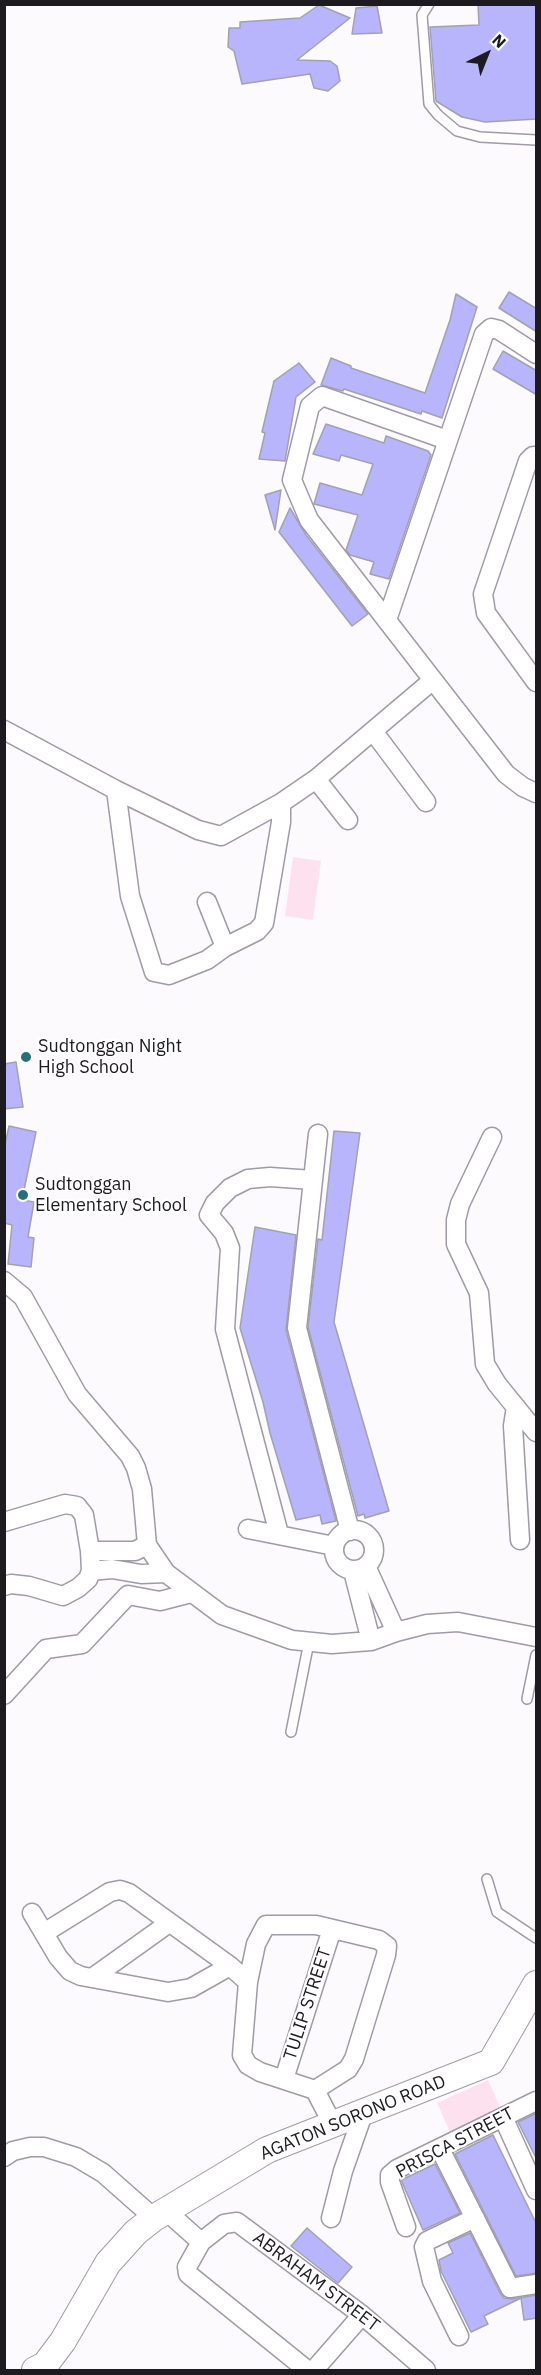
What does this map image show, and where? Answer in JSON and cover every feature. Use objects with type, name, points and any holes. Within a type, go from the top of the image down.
[{"type":"street","points":[[387,620],[484,334],[490,328],[499,330],[537,354]]},
{"type":"street","points":[[447,440],[322,396],[310,405],[292,480],[309,520],[506,774],[523,787],[537,793]]},
{"type":"street","points":[[537,456],[533,456],[528,462],[483,594],[486,613],[537,682]]},
{"type":"street","points":[[4,730],[116,790],[198,830],[221,836],[281,803],[316,779],[433,680]]},
{"type":"street","points":[[373,731],[426,802]]},
{"type":"street","points":[[316,779],[348,820]]},
{"type":"street","points":[[116,790],[130,896],[154,972],[169,975],[207,960],[225,947],[257,931],[264,923],[281,822],[281,803]]},
{"type":"street","points":[[207,902],[225,947]]},
{"type":"street","points":[[318,1134],[297,1328],[350,1531]]},
{"type":"street","points":[[492,1137],[460,1204],[456,1220],[456,1244],[479,1293],[485,1364],[496,1384],[537,1432]]},
{"type":"street","points":[[279,1534],[225,1329],[230,1248],[224,1233],[209,1215],[215,1203],[230,1188],[248,1179],[270,1177],[314,1180]]},
{"type":"street","points":[[5,1283],[23,1297],[77,1394],[130,1456],[142,1489],[147,1545],[166,1574],[222,1615],[292,1641],[332,1644],[371,1641],[427,1624],[458,1622],[537,1637]]},
{"type":"street","points":[[516,1407],[513,1426],[520,1540]]},
{"type":"street","points":[[4,1522],[65,1504],[77,1506],[84,1515],[90,1551],[89,1575]]},
{"type":"street","points":[[248,1529],[334,1546]]},
{"type":"street","points":[[350,1531],[363,1533],[372,1542],[373,1556],[359,1568],[340,1565],[334,1553],[334,1546],[339,1536],[350,1531]]},
{"type":"street","points":[[90,1551],[135,1551],[147,1545]]},
{"type":"street","points":[[359,1568],[396,1632]]},
{"type":"street","points":[[359,1568],[371,1641]]},
{"type":"street","points":[[4,1586],[11,1584],[29,1586],[63,1596],[78,1588],[89,1575],[112,1569],[141,1574],[166,1574]]},
{"type":"street","points":[[4,1695],[46,1649],[82,1644],[128,1595],[160,1601],[191,1593]]},
{"type":"street","points":[[44,1933],[110,1892],[120,1890],[230,1966],[248,1982]]},
{"type":"street","points":[[32,1913],[58,1957],[70,1971],[92,1978],[168,1992],[191,1988],[230,1966]]},
{"type":"street","points":[[92,1978],[169,1923]]},
{"type":"street","points":[[315,2090],[348,2069],[354,2059],[387,1946],[379,1940],[316,1925],[266,1925],[256,1944],[248,1982],[242,2055],[248,2065],[260,2072],[315,2090],[332,2123]]},
{"type":"street","name":"TULIP STREET","points":[[284,2079],[332,1929]]},
{"type":"street","name":"AGATON SORONO ROAD","points":[[42,2369],[63,2341],[108,2264],[136,2232],[160,2214],[267,2150],[491,2062],[537,1984]]},
{"type":"street","name":"PRISCA STREET","points":[[406,2228],[390,2182],[390,2175],[397,2169],[537,2101]]},
{"type":"street","points":[[331,2218],[343,2171],[364,2111]]},
{"type":"street","points":[[502,2117],[537,2190]]},
{"type":"street","points":[[4,2157],[14,2151],[30,2147],[44,2147],[76,2157],[103,2173],[201,2242],[188,2267],[189,2276],[307,2370]]},
{"type":"street","points":[[440,2149],[510,2288],[537,2284]]},
{"type":"street","points":[[459,2336],[432,2281],[424,2247],[427,2241],[475,2217]]},
{"type":"street","name":"ABRAHAM STREET","points":[[201,2242],[224,2224],[237,2222],[362,2315],[426,2370]]},
{"type":"street","points":[[314,2370],[362,2315]]},
{"type":"lane","points":[[429,4],[422,15],[429,104],[457,131],[480,137],[537,140]]},
{"type":"lane","points":[[291,1732],[309,1642]]},
{"type":"lane","points":[[527,1699],[537,1655]]},
{"type":"lane","points":[[487,1879],[497,1911],[537,1938]]},
{"type":"shaded area","points":[[293,857],[321,861],[313,920],[285,916]]},
{"type":"shaded area","points":[[488,2080],[501,2109],[450,2132],[437,2103]]},
{"type":"building","points":[[478,4],[537,4],[537,119],[485,122],[462,117],[436,101],[430,27],[479,25]]},
{"type":"building","points":[[319,5],[350,18],[297,60],[330,61],[337,66],[340,81],[328,91],[314,88],[310,74],[242,84],[234,51],[228,47],[229,28],[240,28],[240,22],[300,18]]},
{"type":"building","points":[[377,6],[382,33],[352,34],[356,8]]},
{"type":"building","points":[[509,292],[537,309],[537,332],[499,308]]},
{"type":"building","points":[[456,294],[477,307],[442,418],[422,411],[421,414],[344,389],[343,391],[321,385],[331,358],[351,368],[425,393],[450,320]]},
{"type":"building","points":[[503,351],[537,371],[537,395],[493,369]]},
{"type":"building","points":[[299,363],[315,382],[296,397],[285,461],[259,459],[265,433],[262,432],[274,381]]},
{"type":"building","points":[[326,424],[384,443],[386,436],[428,451],[431,455],[389,579],[370,574],[374,562],[350,555],[346,550],[358,515],[314,504],[320,483],[362,495],[373,464],[341,455],[339,461],[313,454]]},
{"type":"building","points":[[281,490],[275,530],[265,495]]},
{"type":"building","points":[[290,508],[306,535],[368,614],[352,626],[279,532]]},
{"type":"building","points":[[16,1062],[23,1107],[4,1109],[4,1064]]},
{"type":"building","points":[[9,1126],[36,1132],[22,1200],[34,1202],[28,1237],[34,1238],[31,1267],[8,1264],[12,1225],[4,1223],[4,1149]]},
{"type":"building","points":[[334,1131],[360,1133],[334,1322],[389,1511],[365,1518],[364,1514],[358,1516],[308,1327],[318,1239],[322,1240]]},
{"type":"building","points":[[255,1227],[296,1235],[286,1330],[336,1521],[322,1524],[320,1515],[296,1520],[240,1328]]},
{"type":"building","points":[[537,2113],[537,2160],[518,2122]]},
{"type":"building","points":[[493,2135],[537,2225],[537,2273],[516,2276],[455,2154]]},
{"type":"building","points":[[435,2164],[460,2213],[423,2230],[401,2180]]},
{"type":"building","points":[[307,2228],[352,2267],[338,2283],[291,2246]]},
{"type":"building","points":[[470,2233],[504,2298],[537,2295],[537,2318],[524,2320],[521,2298],[484,2316],[488,2324],[471,2332],[441,2271],[439,2260],[453,2253],[448,2243]]},
{"type":"place","name":"Sudtonggan Night High School","points":[[26,1057]]},
{"type":"place","name":"Sudtonggan Elementary School","points":[[23,1195]]}]
